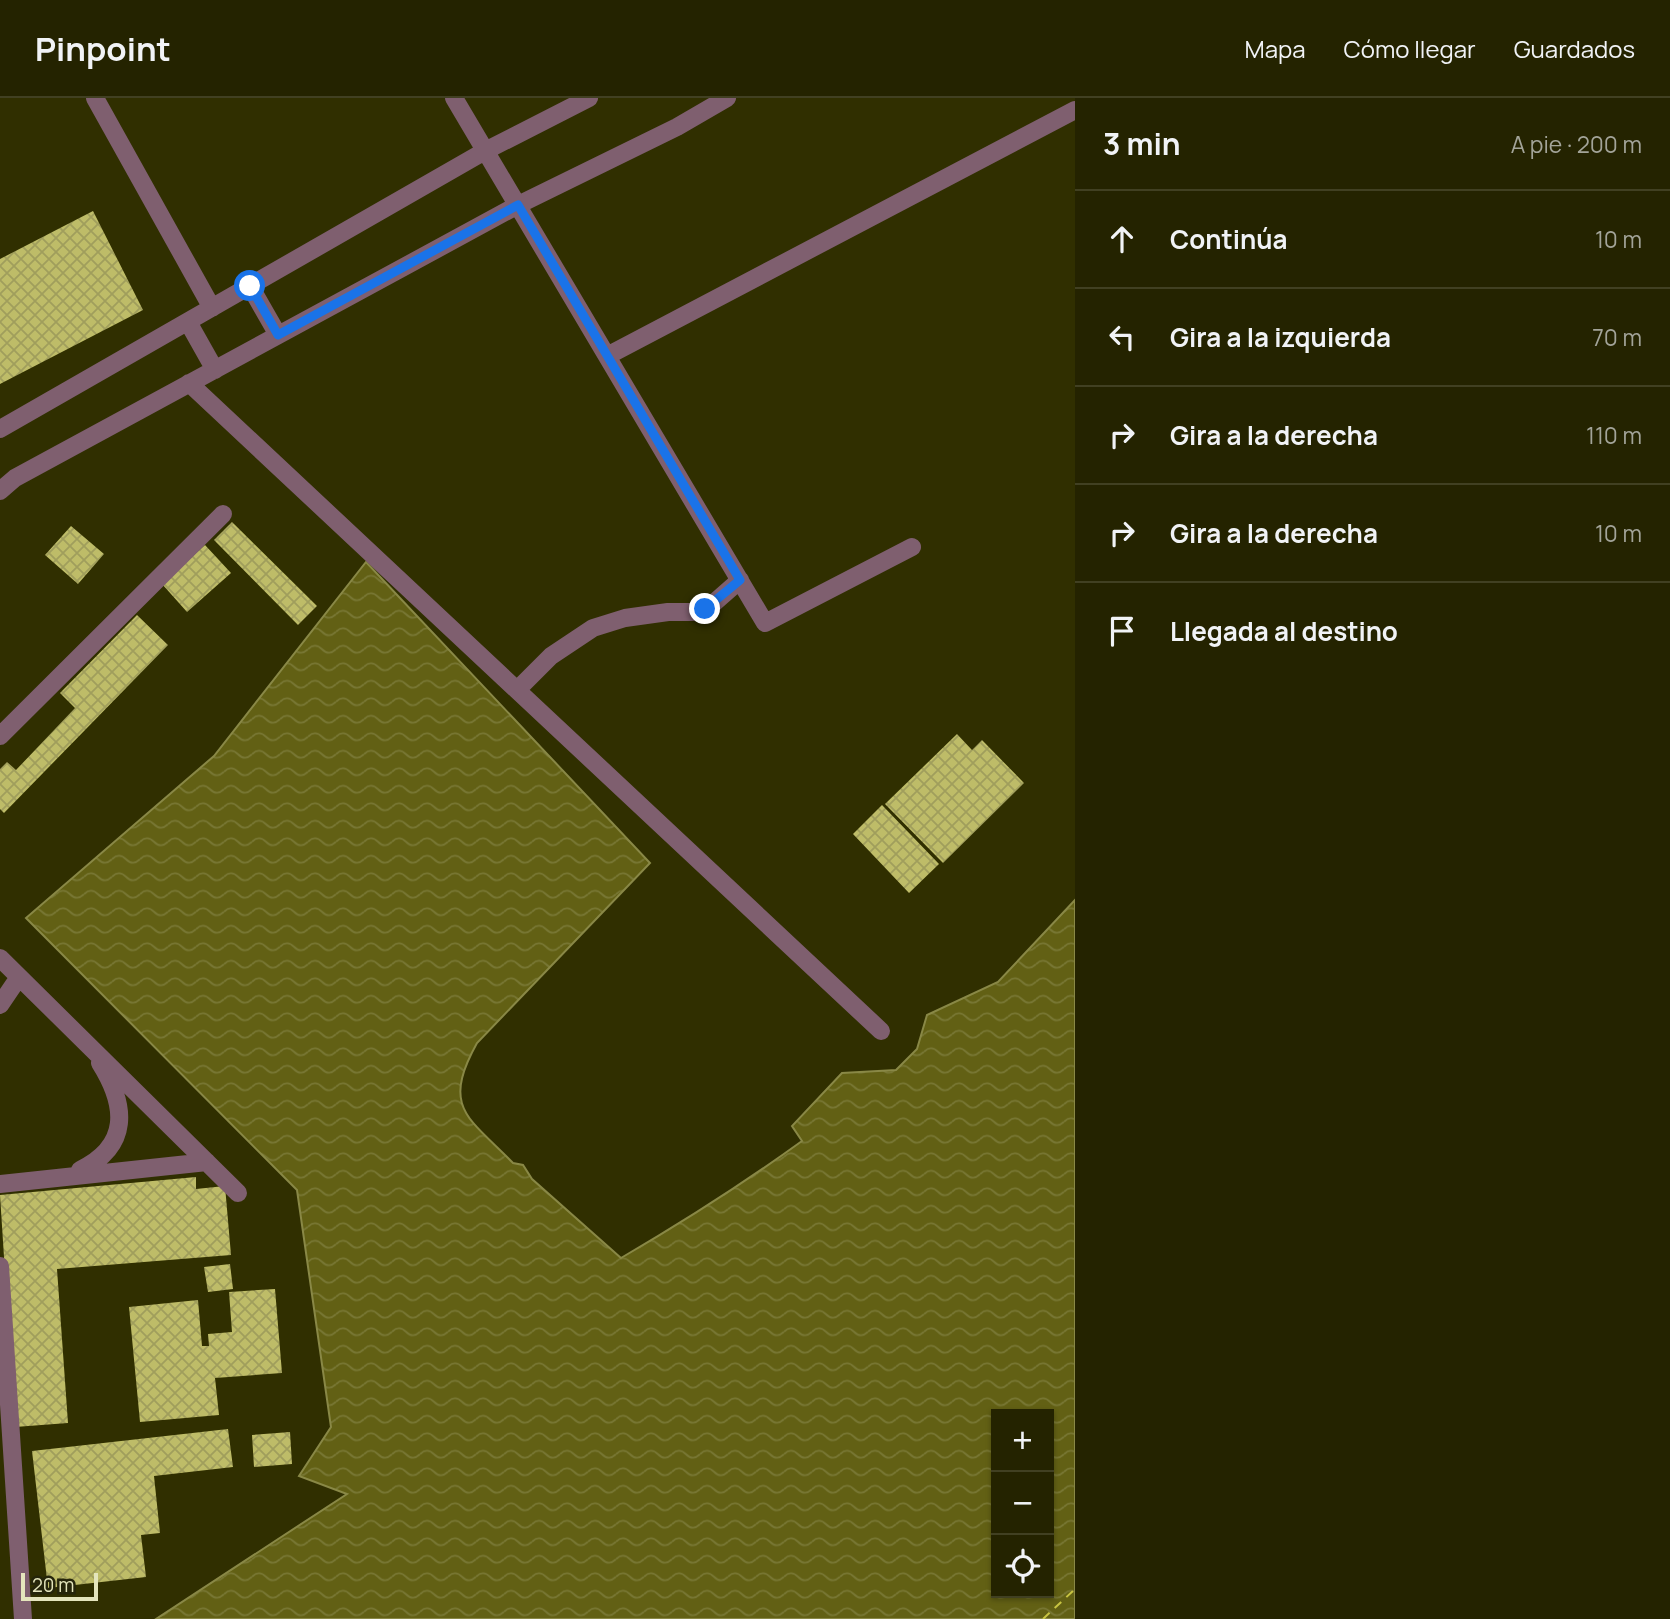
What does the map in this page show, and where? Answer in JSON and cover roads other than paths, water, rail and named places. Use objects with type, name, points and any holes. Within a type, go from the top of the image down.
[{"type":"lane","points":[[95,98],[212,308]]},
{"type":"lane","points":[[454,98],[765,623],[912,547]]},
{"type":"lane","points":[[0,429],[485,151],[589,98]]},
{"type":"lane","points":[[0,491],[15,478],[189,383],[518,205],[720,100]]},
{"type":"lane","points":[[607,356],[1075,110]]},
{"type":"lane","points":[[250,286],[278,335]]},
{"type":"lane","points":[[188,322],[215,370]]},
{"type":"lane","points":[[189,383],[881,1031]]},
{"type":"lane","points":[[0,736],[223,514]]},
{"type":"lane","points":[[517,690],[551,656],[593,628],[635,617],[695,612],[715,602],[740,580]]},
{"type":"lane","points":[[0,958],[238,1193]]},
{"type":"lane","points":[[0,1005],[19,977]]},
{"type":"lane","points":[[67,1176],[101,1160],[112,1145],[119,1126],[119,1102],[107,1074],[88,1044]]},
{"type":"lane","points":[[0,1184],[208,1162]]},
{"type":"lane","points":[[0,1266],[23,1619]]},
{"type":"water","points":[[366,562],[650,863],[477,1043],[461,1083],[461,1097],[472,1122],[513,1163],[523,1165],[532,1179],[621,1258],[713,1202],[802,1141],[792,1126],[842,1073],[896,1070],[917,1049],[927,1015],[998,982],[1075,900],[1075,1619],[156,1619],[347,1494],[299,1476],[331,1427],[297,1190],[26,918],[214,756]]}]
